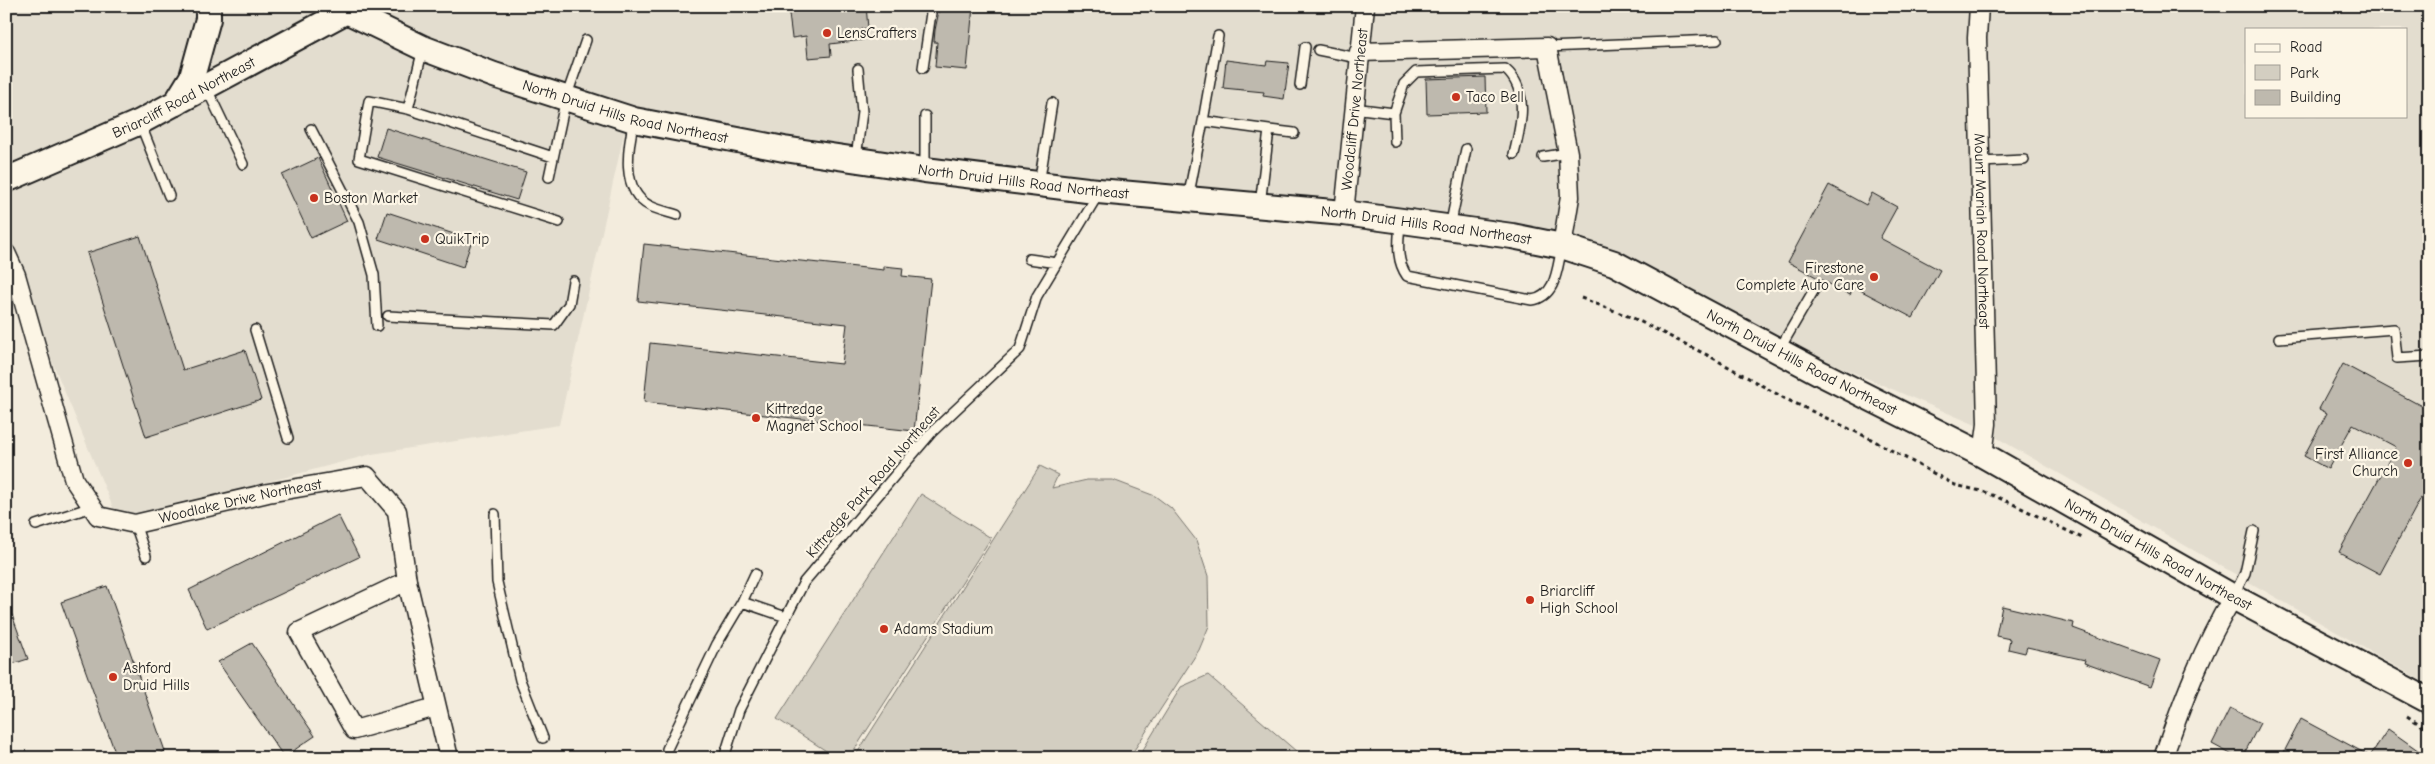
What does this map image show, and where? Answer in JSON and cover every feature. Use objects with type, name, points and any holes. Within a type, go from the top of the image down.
[{"type":"main road","points":[[176,103],[192,77],[208,19],[208,6]]},
{"type":"main road","name":"Briarcliff Road Northeast","points":[[6,180],[140,122],[346,8]]},
{"type":"main road","name":"North Druid Hills Road Northeast","points":[[346,8],[423,48],[634,120],[784,149],[924,170],[1099,191],[1344,213],[1450,227],[1562,246],[1614,263],[1983,455],[2233,597],[2429,701]]},
{"type":"street","name":"Woodcliff Drive Northeast","points":[[1344,213],[1358,55],[1365,6]]},
{"type":"street","name":"Mount Mariah Road Northeast","points":[[1979,6],[1977,38],[1987,424],[1983,455]]},
{"type":"street","points":[[1358,55],[1547,46],[1568,153],[1570,197],[1562,246]]},
{"type":"street","name":"Woodlake Drive Northeast","points":[[6,253],[11,277],[74,480],[98,516],[135,524],[268,493],[367,476],[397,512],[407,581],[449,758]]},
{"type":"street","points":[[407,581],[300,632],[354,730],[436,708]]},
{"type":"street","points":[[2163,758],[2186,693],[2221,616],[2233,597]]},
{"type":"lane","points":[[923,68],[932,6]]},
{"type":"lane","points":[[1188,199],[1218,36]]},
{"type":"lane","points":[[548,177],[566,98],[586,40]]},
{"type":"lane","points":[[1547,46],[1717,40]]},
{"type":"lane","points":[[1300,86],[1305,47]]},
{"type":"lane","points":[[408,109],[423,48]]},
{"type":"lane","points":[[1318,50],[1358,55]]},
{"type":"lane","points":[[856,159],[862,112],[858,69]]},
{"type":"lane","points":[[1395,142],[1394,113],[1404,84],[1416,72],[1505,69],[1514,76],[1519,86],[1522,104],[1520,127],[1514,154]]},
{"type":"lane","points":[[206,87],[243,164]]},
{"type":"lane","points":[[553,157],[408,109],[369,101],[359,158],[559,222]]},
{"type":"lane","points":[[1039,184],[1052,103]]},
{"type":"lane","points":[[1353,108],[1394,113]]},
{"type":"lane","points":[[924,170],[925,116]]},
{"type":"lane","points":[[634,120],[628,146],[630,179],[637,196],[650,206],[677,215]]},
{"type":"lane","points":[[1203,121],[1294,133]]},
{"type":"lane","points":[[140,122],[169,196]]},
{"type":"lane","points":[[310,129],[359,222],[374,275],[377,326]]},
{"type":"lane","points":[[1260,205],[1270,130]]},
{"type":"lane","points":[[1450,227],[1466,149]]},
{"type":"lane","points":[[1543,157],[1568,153]]},
{"type":"lane","points":[[1980,162],[2024,160]]},
{"type":"lane","name":"Kittredge Park Road Northeast","points":[[724,758],[740,710],[804,582],[931,433],[1020,349],[1037,296],[1099,191]]},
{"type":"lane","points":[[1400,221],[1398,253],[1400,266],[1407,276],[1532,300],[1542,299],[1549,293],[1562,246]]},
{"type":"lane","points":[[1029,259],[1057,263]]},
{"type":"lane","points":[[388,316],[554,325],[569,304],[573,281]]},
{"type":"lane","points":[[1779,350],[1815,288]]},
{"type":"lane","points":[[2279,338],[2394,329],[2397,358],[2429,356]]},
{"type":"lane","points":[[255,330],[288,438]]},
{"type":"lane","points":[[36,525],[92,507]]},
{"type":"lane","points":[[495,514],[497,582],[520,680],[543,738]]},
{"type":"lane","points":[[135,524],[146,556]]},
{"type":"lane","points":[[2233,597],[2245,573],[2254,531]]},
{"type":"lane","points":[[667,749],[717,644],[742,602],[755,574]]},
{"type":"lane","points":[[742,602],[786,617]]},
{"type":"path","points":[[261,6],[266,11]]},
{"type":"path","points":[[1581,298],[1633,318],[1711,357],[1786,399],[1870,438],[1955,486],[1985,492],[2088,541]]},
{"type":"path","points":[[2400,710],[2429,730]]},
{"type":"shaded area","points":[[6,6],[2429,6],[2429,685],[1992,435],[1992,432],[1589,259],[1445,231],[625,129],[559,425],[372,454],[119,522],[16,275],[6,262]]},
{"type":"green space","points":[[1040,466],[1058,475],[1052,488],[1087,480],[1113,480],[1155,496],[1171,508],[1196,540],[1208,576],[1209,626],[1199,650],[1129,758],[854,758]]},
{"type":"green space","name":"Adams Stadium","points":[[921,494],[991,538],[849,758],[837,758],[777,719]]},
{"type":"green space","points":[[1208,675],[1304,758],[1138,758],[1181,687]]},
{"type":"building","name":"LensCrafters","points":[[788,6],[866,6],[868,28],[862,29],[863,40],[830,44],[831,56],[808,58],[806,36],[792,38]]},
{"type":"building","points":[[940,6],[973,6],[967,70],[935,67],[937,42],[934,42]]},
{"type":"building","points":[[1226,60],[1266,65],[1267,61],[1289,63],[1284,99],[1263,96],[1264,92],[1223,88]]},
{"type":"building","name":"Taco Bell","points":[[1485,77],[1486,112],[1427,114],[1426,79]]},
{"type":"building","points":[[386,128],[526,172],[517,200],[377,157]]},
{"type":"building","name":"Boston Market","points":[[318,158],[347,221],[311,238],[282,175]]},
{"type":"building","points":[[1829,185],[1866,205],[1872,193],[1897,207],[1880,238],[1940,270],[1913,318],[1854,287],[1850,295],[1788,262]]},
{"type":"building","name":"QuikTrip","points":[[387,212],[472,240],[463,267],[378,239]]},
{"type":"building","points":[[140,236],[183,370],[245,350],[261,400],[146,437],[87,253]]},
{"type":"building","points":[[644,244],[884,270],[884,266],[903,268],[902,276],[931,279],[914,431],[644,402],[650,343],[842,364],[847,324],[638,301]]},
{"type":"building","name":"First Alliance Church","points":[[2343,364],[2429,410],[2429,483],[2380,574],[2339,552],[2396,447],[2353,424],[2328,469],[2304,456],[2327,413],[2319,409]]},
{"type":"building","name":"Ashford Druid Hills","points":[[338,515],[359,557],[207,629],[189,590]]},
{"type":"building","name":"Ashford Druid Hills","points":[[107,586],[165,751],[153,758],[117,758],[61,602]]},
{"type":"building","points":[[8,604],[28,659],[6,666],[6,605]]},
{"type":"building","points":[[2002,606],[2074,623],[2073,628],[2160,660],[2150,687],[2084,663],[2085,660],[2027,647],[2025,653],[2008,649],[2010,639],[1996,636]]},
{"type":"building","name":"Ashford Druid Hills","points":[[252,643],[315,736],[284,757],[218,662]]},
{"type":"building","points":[[2230,708],[2260,723],[2242,758],[2238,758],[2212,744]]},
{"type":"building","points":[[2301,719],[2370,756],[2388,729],[2429,758],[2295,758],[2284,752]]},
{"type":"place","name":"LensCrafters","points":[[827,33]]},
{"type":"place","name":"Taco Bell","points":[[1456,97]]},
{"type":"place","name":"Boston Market","points":[[314,198]]},
{"type":"place","name":"QuikTrip","points":[[425,239]]},
{"type":"place","name":"Firestone Complete Auto Care","points":[[1874,277]]},
{"type":"place","name":"Kittredge Magnet School","points":[[756,418]]},
{"type":"place","name":"First Alliance Church","points":[[2408,463]]},
{"type":"place","name":"Briarcliff High School","points":[[1530,600]]},
{"type":"place","name":"Adams Stadium","points":[[884,629]]},
{"type":"place","name":"Ashford Druid Hills","points":[[113,677]]}]
